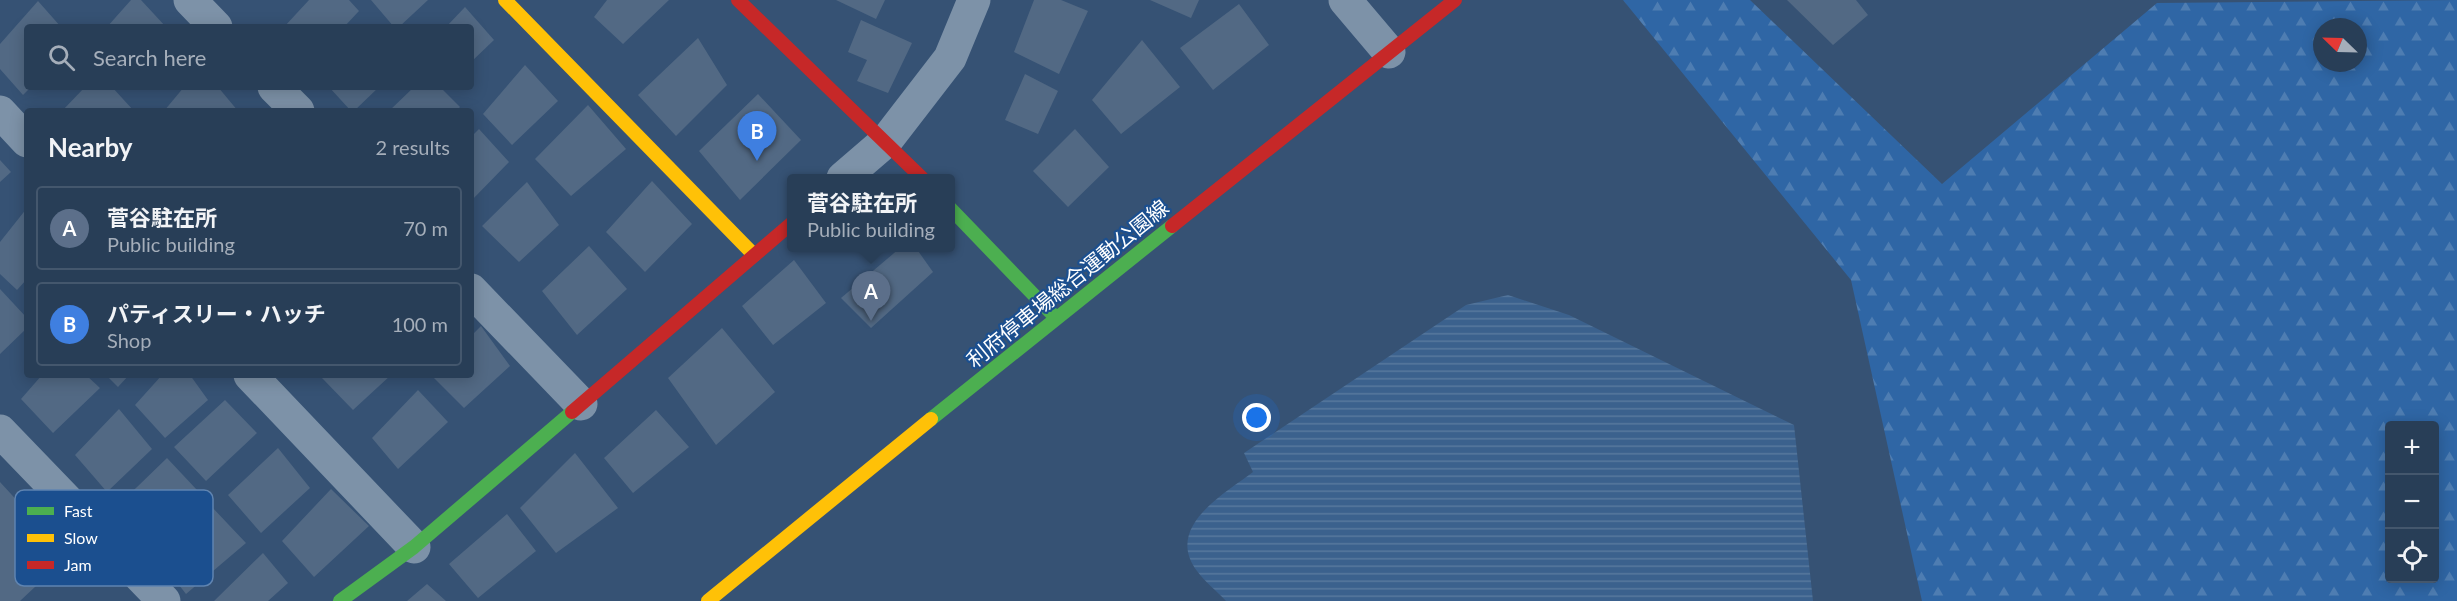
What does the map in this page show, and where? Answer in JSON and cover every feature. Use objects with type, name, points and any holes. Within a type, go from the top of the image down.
[{"type":"street","points":[[190,0],[213,24]]},
{"type":"street","points":[[505,0],[754,255]]},
{"type":"street","points":[[738,0],[918,174]]},
{"type":"street","points":[[848,174],[886,141],[950,58],[974,0]]},
{"type":"street","points":[[1345,0],[1389,52]]},
{"type":"street","name":"利府停車場総合運動公園線","points":[[708,601],[1056,318],[1455,0]]},
{"type":"street","points":[[277,90],[295,108]]},
{"type":"street","points":[[0,112],[24,138]]},
{"type":"street","points":[[955,212],[1056,318]]},
{"type":"street","points":[[340,601],[414,547],[787,227]]},
{"type":"street","points":[[474,293],[581,404]]},
{"type":"street","points":[[253,378],[414,547]]},
{"type":"street","points":[[0,431],[57,490]]},
{"type":"street","points":[[150,586],[164,601]]},
{"type":"green space","points":[[1623,0],[1750,0],[1942,184],[2157,3],[2457,0],[2457,601],[1922,601],[1851,280]]},
{"type":"shaded area","points":[[1508,295],[1569,315],[1794,425],[1813,601],[1226,601],[1204,579],[1189,555],[1188,540],[1193,526],[1202,513],[1214,501],[1253,472],[1244,453],[1466,305]]},
{"type":"building","points":[[131,0],[141,0],[163,24],[110,24]]},
{"type":"building","points":[[309,0],[349,0],[359,11],[347,24],[287,24]]},
{"type":"building","points":[[371,0],[428,0],[402,24],[391,24]]},
{"type":"building","points":[[607,0],[669,0],[623,44],[594,17]]},
{"type":"building","points":[[836,0],[885,0],[876,19]]},
{"type":"building","points":[[1034,0],[1061,0],[1088,11],[1059,74],[1014,52]]},
{"type":"building","points":[[1150,0],[1199,0],[1191,18]]},
{"type":"building","points":[[1787,0],[1856,0],[1868,15],[1833,45]]},
{"type":"building","points":[[38,1],[58,24],[24,24],[24,90],[28,90],[23,95],[0,69],[0,44]]},
{"type":"building","points":[[1239,4],[1269,45],[1213,90],[1180,48]]},
{"type":"building","points":[[465,7],[494,40],[474,59],[474,24],[449,24]]},
{"type":"building","points":[[861,20],[912,43],[888,93],[857,81],[867,60],[848,52]]},
{"type":"building","points":[[698,38],[727,85],[676,136],[638,95]]},
{"type":"building","points":[[1142,40],[1180,87],[1121,134],[1092,100]]},
{"type":"building","points":[[525,65],[558,101],[512,145],[483,114]]},
{"type":"building","points":[[1025,74],[1058,91],[1038,134],[1005,120]]},
{"type":"building","points":[[82,90],[115,90],[131,108],[65,108]]},
{"type":"building","points":[[182,90],[220,90],[236,108],[166,108]]},
{"type":"building","points":[[332,90],[376,90],[357,108],[348,108]]},
{"type":"building","points":[[411,90],[443,90],[460,107],[459,108],[392,108]]},
{"type":"building","points":[[758,94],[801,140],[740,200],[699,151]]},
{"type":"building","points":[[588,105],[626,149],[571,196],[535,159]]},
{"type":"building","points":[[479,129],[509,162],[474,198],[474,134]]},
{"type":"building","points":[[1075,129],[1109,167],[1068,207],[1033,171]]},
{"type":"building","points":[[0,160],[11,172],[0,182]]},
{"type":"building","points":[[652,181],[692,224],[645,272],[606,232]]},
{"type":"building","points":[[527,182],[559,225],[519,262],[482,226]]},
{"type":"building","points":[[24,212],[24,282],[17,290],[0,274],[0,242]]},
{"type":"building","points":[[589,246],[627,289],[577,335],[542,291]]},
{"type":"building","points":[[895,252],[919,252],[933,272],[871,328],[841,298]]},
{"type":"building","points":[[794,260],[826,303],[773,345],[742,306]]},
{"type":"building","points":[[0,289],[24,315],[24,331],[0,354]]},
{"type":"building","points":[[481,326],[510,366],[464,408],[434,378],[474,378],[474,333]]},
{"type":"building","points":[[722,328],[775,392],[716,445],[668,378]]},
{"type":"building","points":[[39,378],[89,378],[100,388],[53,433],[21,399]]},
{"type":"building","points":[[109,378],[126,378],[118,387]]},
{"type":"building","points":[[159,378],[192,378],[208,400],[165,438],[135,405]]},
{"type":"building","points":[[322,378],[388,378],[353,410]]},
{"type":"building","points":[[418,390],[448,422],[398,469],[372,438]]},
{"type":"building","points":[[225,400],[257,433],[206,481],[174,447]]},
{"type":"building","points":[[119,409],[152,449],[109,490],[105,490],[75,455]]},
{"type":"building","points":[[656,410],[689,447],[633,493],[604,458]]},
{"type":"building","points":[[278,448],[310,488],[261,533],[228,495]]},
{"type":"building","points":[[575,453],[618,508],[556,553],[520,508]]},
{"type":"building","points":[[167,458],[197,490],[134,490]]},
{"type":"building","points":[[0,482],[15,498],[15,586],[36,586],[20,601],[0,601]]},
{"type":"building","points":[[331,489],[369,526],[314,577],[282,541]]},
{"type":"building","points":[[213,508],[246,543],[213,571]]},
{"type":"building","points":[[507,514],[536,551],[478,598],[449,564]]},
{"type":"building","points":[[263,553],[288,583],[268,601],[214,601]]},
{"type":"building","points":[[427,584],[446,601],[407,601]]},
{"type":"building","points":[[180,586],[195,586],[186,594]]},
{"type":"traffic: fast","points":[[955,213],[1056,318]]},
{"type":"traffic: fast","points":[[931,419],[1172,226]]},
{"type":"traffic: fast","points":[[340,601],[414,547],[572,412]]},
{"type":"traffic: slow","points":[[505,0],[754,255]]},
{"type":"traffic: slow","points":[[708,601],[931,419]]},
{"type":"traffic: jam","points":[[738,0],[918,174]]},
{"type":"traffic: jam","points":[[1172,226],[1455,0]]},
{"type":"traffic: jam","points":[[572,412],[787,227]]},
{"type":"place","name":"パティスリー・ハッチ","points":[[757,161]]},
{"type":"place","name":"菅谷駐在所","points":[[871,321]]}]
